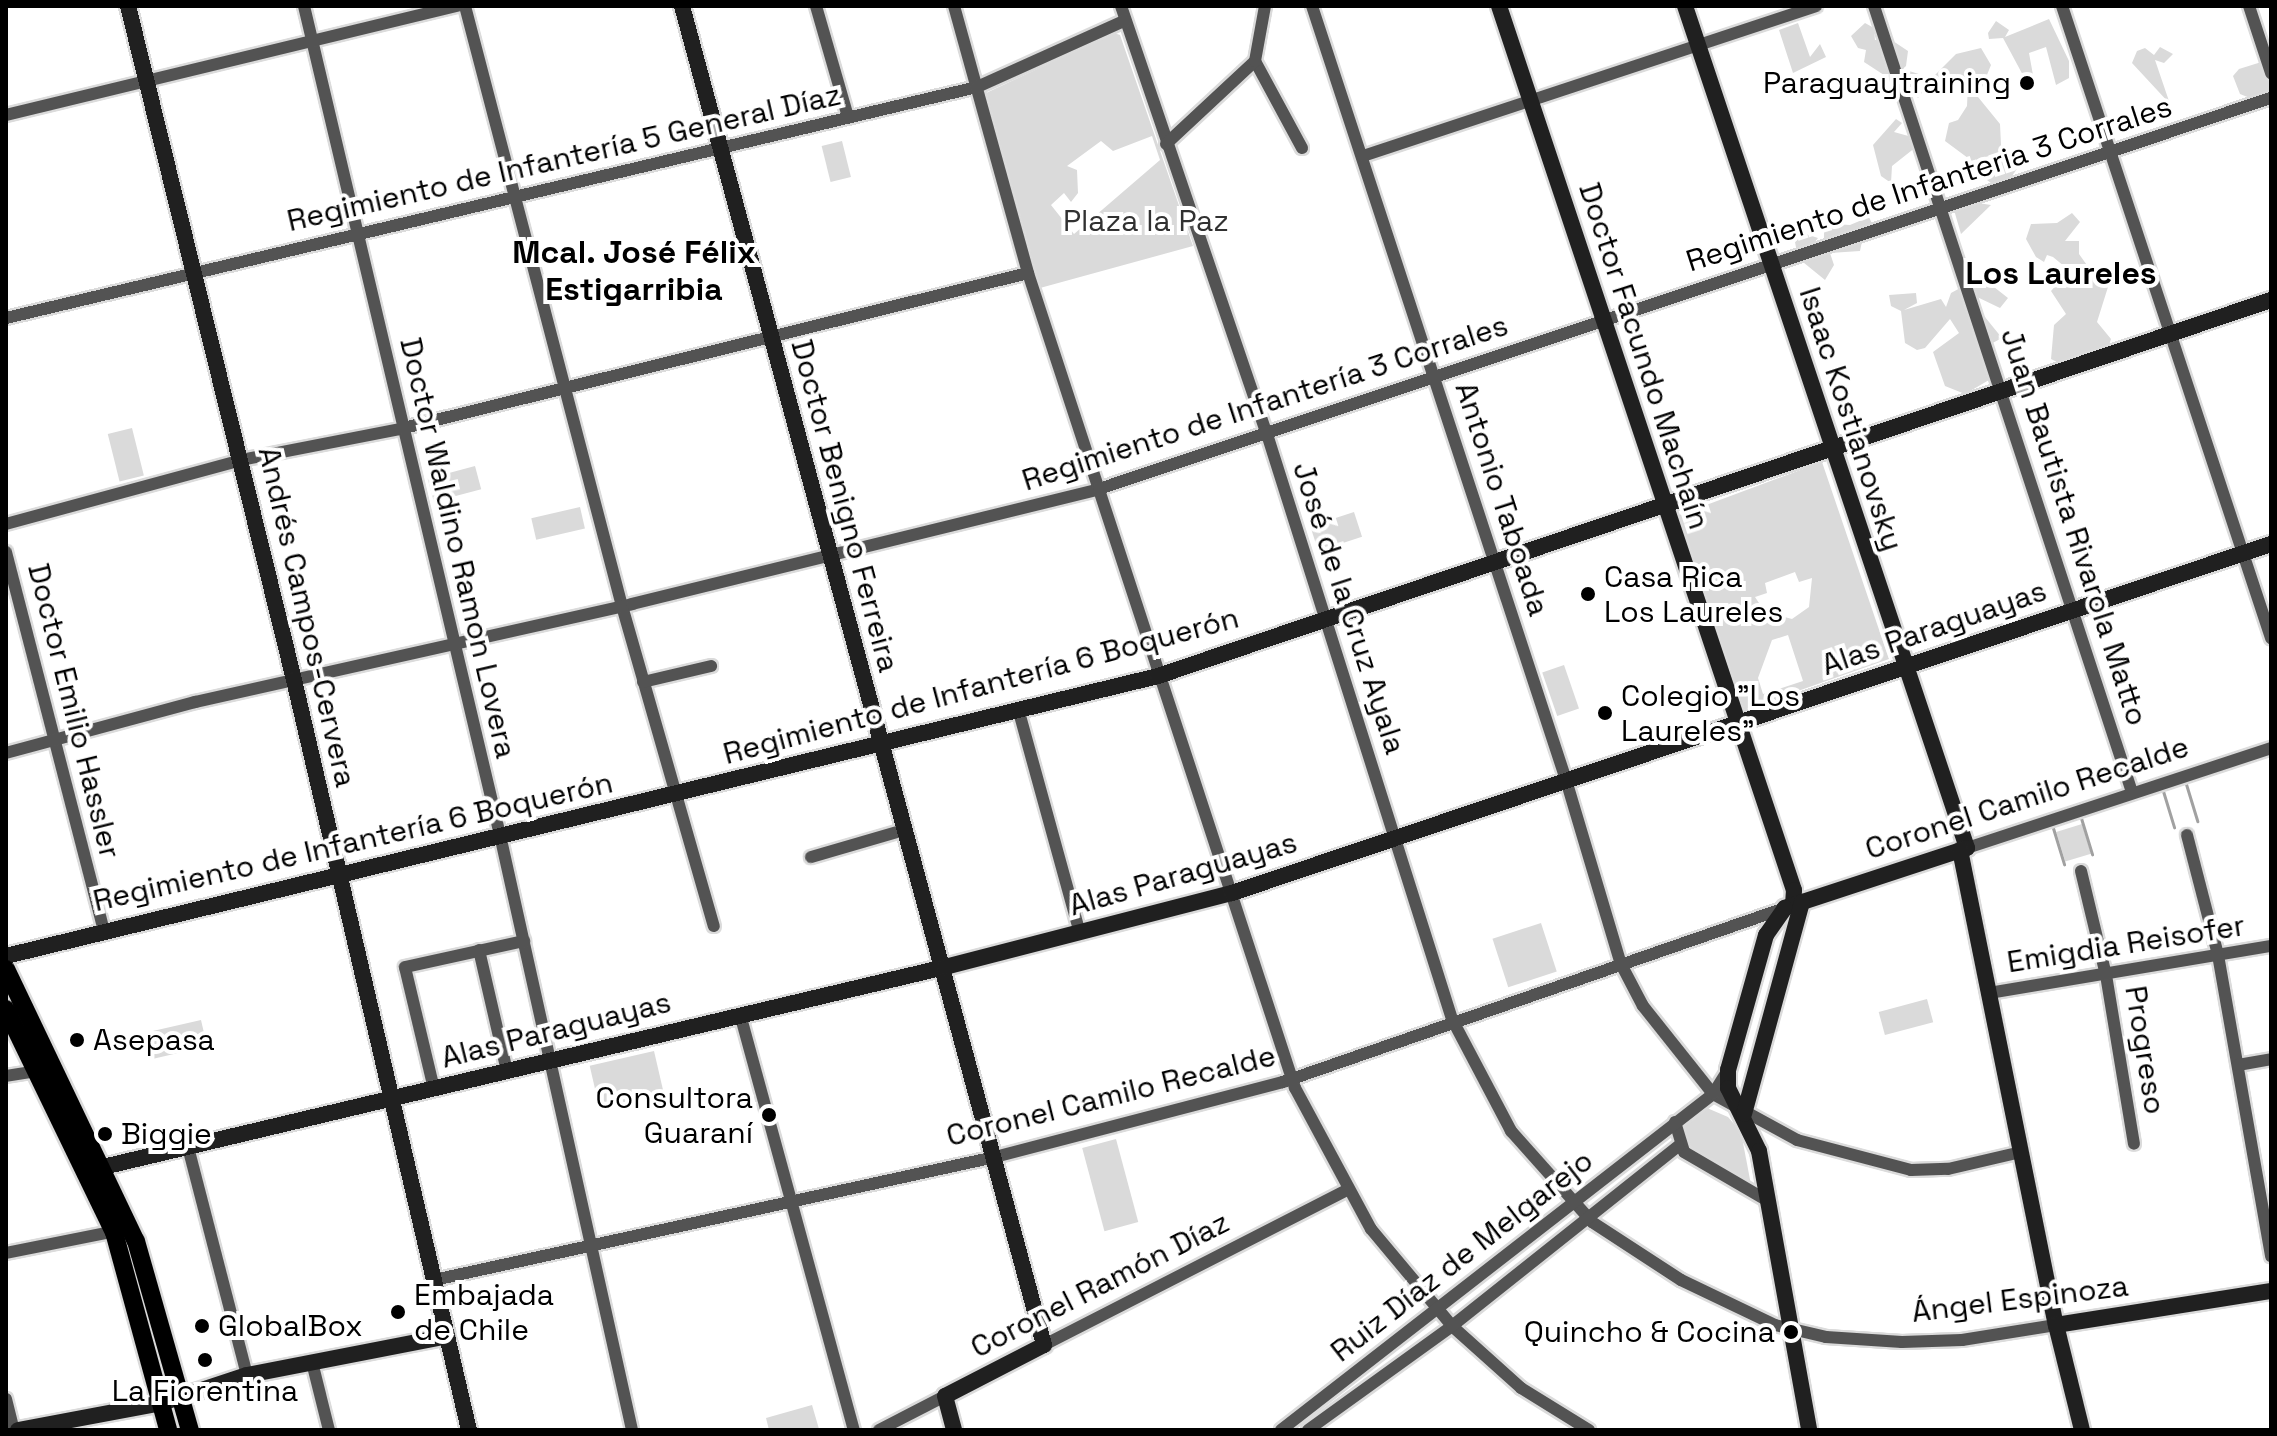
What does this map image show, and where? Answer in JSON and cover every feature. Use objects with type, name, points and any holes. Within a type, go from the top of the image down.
[{"type":"main road","points":[[6,969],[45,1069],[122,1230],[182,1394],[190,1430]]},
{"type":"main road","points":[[6,1009],[45,1069]]},
{"type":"main road","points":[[122,1230],[168,1430]]},
{"type":"street","name":"Andrés Campos-Cervera","points":[[128,6],[294,680],[469,1430]]},
{"type":"street","name":"Doctor Waldino Ramon Lovera","points":[[304,6],[400,429],[500,835],[632,1430]]},
{"type":"street","points":[[6,115],[458,6]]},
{"type":"street","points":[[465,6],[622,606],[714,926]]},
{"type":"street","name":"Doctor Benigno Ferreira","points":[[682,6],[1044,1345]]},
{"type":"street","points":[[816,6],[848,117]]},
{"type":"street","points":[[954,6],[1028,273],[1291,1079],[1347,1190],[1371,1229],[1437,1309],[1521,1388],[1589,1430]]},
{"type":"street","name":"José de la Cruz Ayala","points":[[1121,6],[1266,431],[1452,1019],[1511,1131],[1572,1203]]},
{"type":"street","points":[[1166,144],[1255,61],[1265,6]]},
{"type":"street","name":"Antonio Taboada","points":[[1312,6],[1566,780],[1621,964],[1661,1034],[1713,1094],[1744,1114],[1830,1152],[1911,1170],[1948,1169],[2021,1152]]},
{"type":"street","name":"Doctor Facundo Machaín","points":[[1499,6],[1663,506],[1794,890],[1744,1114]]},
{"type":"street","name":"Isaac Kostianovsky","points":[[1685,6],[1964,849],[1989,993]]},
{"type":"street","points":[[1363,156],[1816,6]]},
{"type":"street","name":"Juan Bautista Rivarola Matto","points":[[1874,6],[2076,610],[2132,792]]},
{"type":"street","points":[[2062,6],[2271,638]]},
{"type":"street","points":[[2249,6],[2271,73]]},
{"type":"street","name":"Regimiento de Infantería 5 General Díaz","points":[[6,318],[977,87],[1124,21]]},
{"type":"street","points":[[1255,61],[1302,148]]},
{"type":"street","name":"Regimiento de Infanteria 3 Corrales","points":[[1604,320],[1769,262],[2271,98]]},
{"type":"street","points":[[6,524],[241,460],[400,429],[1028,273]]},
{"type":"street","name":"Regimiento de Infantería 6 Boquerón","points":[[6,956],[340,873],[881,746],[1158,676],[2003,388],[2271,300]]},
{"type":"street","name":"Regimiento de Infantería 3 Corrales","points":[[6,753],[294,680],[622,606],[1099,489],[1604,320]]},
{"type":"street","name":"Alas Paraguayas","points":[[95,1170],[1080,933],[1232,893],[2271,544]]},
{"type":"street","name":"Doctor Emilio Hassler","points":[[6,552],[51,741],[104,930]]},
{"type":"street","points":[[643,682],[711,666]]},
{"type":"street","points":[[1019,712],[1080,933]]},
{"type":"street","name":"Coronel Camilo Recalde","points":[[434,1280],[590,1242],[992,1157],[1291,1079],[1452,1019],[2271,748]]},
{"type":"street","points":[[811,857],[904,830]]},
{"type":"street","points":[[2187,835],[2218,955],[2238,1065],[2264,1176],[2271,1256]]},
{"type":"street","name":"Progreso","points":[[2081,871],[2106,975],[2134,1144]]},
{"type":"street","points":[[1793,905],[1766,935],[1728,1070],[1728,1088],[1744,1114],[1759,1151],[1809,1430]]},
{"type":"street","points":[[434,1089],[404,971],[409,965],[524,941]]},
{"type":"street","name":"Emigdia Reisofer","points":[[1989,993],[2271,946]]},
{"type":"street","points":[[479,950],[507,1071]]},
{"type":"street","points":[[1989,993],[2056,1325],[2082,1430]]},
{"type":"street","points":[[740,1014],[789,1202],[854,1430]]},
{"type":"street","points":[[2238,1065],[2271,1059]]},
{"type":"street","points":[[6,1076],[45,1069]]},
{"type":"street","name":"Ruiz Díaz de Melgarejo","points":[[1281,1430],[1713,1094],[1728,1070]]},
{"type":"street","points":[[1675,1122],[1678,1146],[1768,1201]]},
{"type":"street","name":"Ruiz Díaz de Melgarejo","points":[[1308,1430],[1452,1326],[1678,1146]]},
{"type":"street","points":[[188,1147],[247,1375]]},
{"type":"street","name":"Coronel Ramón Díaz","points":[[879,1430],[1347,1190]]},
{"type":"street","name":"Ángel Espinoza","points":[[1572,1203],[1587,1217],[1714,1299],[1791,1329],[1902,1342],[1962,1340],[2271,1291]]},
{"type":"street","points":[[6,1253],[122,1230]]},
{"type":"street","points":[[6,1399],[16,1430],[162,1403],[247,1375],[447,1336]]},
{"type":"street","points":[[312,1362],[329,1430]]},
{"type":"street","points":[[945,1396],[954,1430]]},
{"type":"green space","points":[[2049,19],[2069,61],[2069,78],[2056,85],[2046,47],[2029,53],[2033,75],[2025,79],[2003,38],[1989,39],[1988,33],[1996,21],[2009,30],[2005,37]]},
{"type":"green space","points":[[1798,23],[1810,57],[1820,44],[1826,57],[1793,73],[1779,30]]},
{"type":"green space","points":[[1865,23],[1874,28],[1875,40],[1887,37],[1908,51],[1906,66],[1897,74],[1887,77],[1864,62],[1866,50],[1858,48],[1851,36]]},
{"type":"green space","name":"Plaza la Paz","points":[[1114,33],[1120,35],[1193,246],[1040,288],[986,93]],"holes":[[[1152,136],[1160,160],[1074,234],[1051,205],[1064,193],[1071,202],[1078,193],[1077,170],[1067,166],[1101,141],[1113,151]]]},
{"type":"green space","points":[[2160,47],[2173,54],[2164,63],[2155,60],[2170,104],[2132,63],[2137,51],[2145,48],[2154,55]]},
{"type":"green space","points":[[1981,48],[1991,65],[1978,97],[2000,124],[2001,145],[2017,169],[2001,191],[1987,180],[1989,156],[1972,161],[1945,141],[1949,123],[1958,120],[1967,106],[1968,84],[1959,82],[1939,93],[1931,80],[1918,98],[1904,79],[1909,71],[1932,78],[1956,54]]},
{"type":"green space","points":[[2271,59],[2271,91],[2260,102],[2240,94],[2233,76],[2239,69]]},
{"type":"green space","points":[[1896,119],[1902,123],[1894,132],[1912,137],[1916,147],[1892,166],[1891,183],[1881,176],[1873,145]]},
{"type":"green space","points":[[842,141],[851,177],[831,182],[822,146]]},
{"type":"green space","points":[[1978,203],[1991,205],[1961,234],[1954,210]]},
{"type":"green space","points":[[2072,213],[2080,222],[2065,241],[2079,241],[2079,254],[2089,268],[2076,276],[2053,257],[2047,255],[2044,262],[2036,257],[2026,239],[2031,224],[2057,223]]},
{"type":"green space","points":[[1869,217],[1874,228],[1864,232],[1860,251],[1830,253],[1834,265],[1825,280],[1798,258],[1795,242],[1803,233],[1818,238],[1811,247],[1824,245],[1824,231],[1834,224],[1850,225]]},
{"type":"green space","points":[[2065,275],[2079,281],[2096,275],[2108,287],[2097,322],[2111,339],[2108,348],[2067,367],[2051,359],[2054,325],[2066,314],[2051,291]]},
{"type":"green space","points":[[1980,276],[2008,298],[2000,308],[1975,296],[1976,306],[2002,338],[1985,347],[1989,380],[1965,394],[1945,386],[1933,352],[1959,333],[1950,319],[1925,348],[1917,350],[1905,343],[1901,311],[1891,306],[1889,295],[1916,293],[1917,303],[1904,310],[1941,299],[1946,307],[1951,293],[1962,287],[1971,291]]},
{"type":"green space","points":[[132,428],[144,476],[120,482],[108,434]]},
{"type":"green space","points":[[1822,462],[1889,659],[1744,710],[1674,517]],"holes":[[[1795,572],[1799,582],[1812,578],[1809,607],[1792,619],[1765,612],[1755,597],[1767,593],[1765,583]],[[1788,635],[1803,681],[1763,694],[1758,678],[1772,640]]]},
{"type":"green space","points":[[475,466],[481,489],[434,502],[428,479]]},
{"type":"green space","points":[[580,507],[585,528],[536,540],[531,518]]},
{"type":"green space","points":[[1354,512],[1362,537],[1318,551],[1310,526]]},
{"type":"green space","points":[[1564,665],[1579,708],[1557,716],[1542,672]]},
{"type":"green space","points":[[2082,824],[2091,854],[2065,862],[2056,832]]},
{"type":"green space","points":[[1541,923],[1557,972],[1508,987],[1492,939]]},
{"type":"green space","points":[[1927,999],[1933,1022],[1885,1035],[1879,1012]]},
{"type":"green space","points":[[201,1020],[207,1046],[153,1059],[147,1032]]},
{"type":"green space","points":[[654,1051],[664,1094],[600,1109],[590,1066]]},
{"type":"green space","points":[[1707,1108],[1728,1117],[1741,1132],[1751,1185],[1686,1147],[1681,1123]]},
{"type":"green space","points":[[1116,1139],[1138,1222],[1104,1231],[1082,1148]]},
{"type":"green space","points":[[812,1405],[819,1429],[769,1430],[766,1418]]},
{"type":"waterway","points":[[2186,784],[2197,821]]},
{"type":"waterway","points":[[2163,791],[2174,827]]},
{"type":"waterway","points":[[2081,818],[2092,854]]},
{"type":"waterway","points":[[2053,828],[2064,864]]},
{"type":"place","name":"Paraguaytraining","points":[[2027,83]]},
{"type":"place","name":"Casa Rica Los Laureles","points":[[1588,594]]},
{"type":"place","name":"Colegio \"Los Laureles\"","points":[[1605,713]]},
{"type":"place","name":"Asepasa","points":[[77,1040]]},
{"type":"place","name":"Consultora Guaraní","points":[[769,1115]]},
{"type":"place","name":"Biggie","points":[[105,1134]]},
{"type":"place","name":"Embajada de Chile","points":[[398,1312]]},
{"type":"place","name":"GlobalBox","points":[[202,1326]]},
{"type":"place","name":"Quincho & Cocina","points":[[1791,1332]]},
{"type":"place","name":"La Fiorentina","points":[[205,1360]]},
{"type":"district","name":"Mcal. José Félix Estigarribia","points":[[634,272]]},
{"type":"district","name":"Los Laureles","points":[[2061,273]]}]
